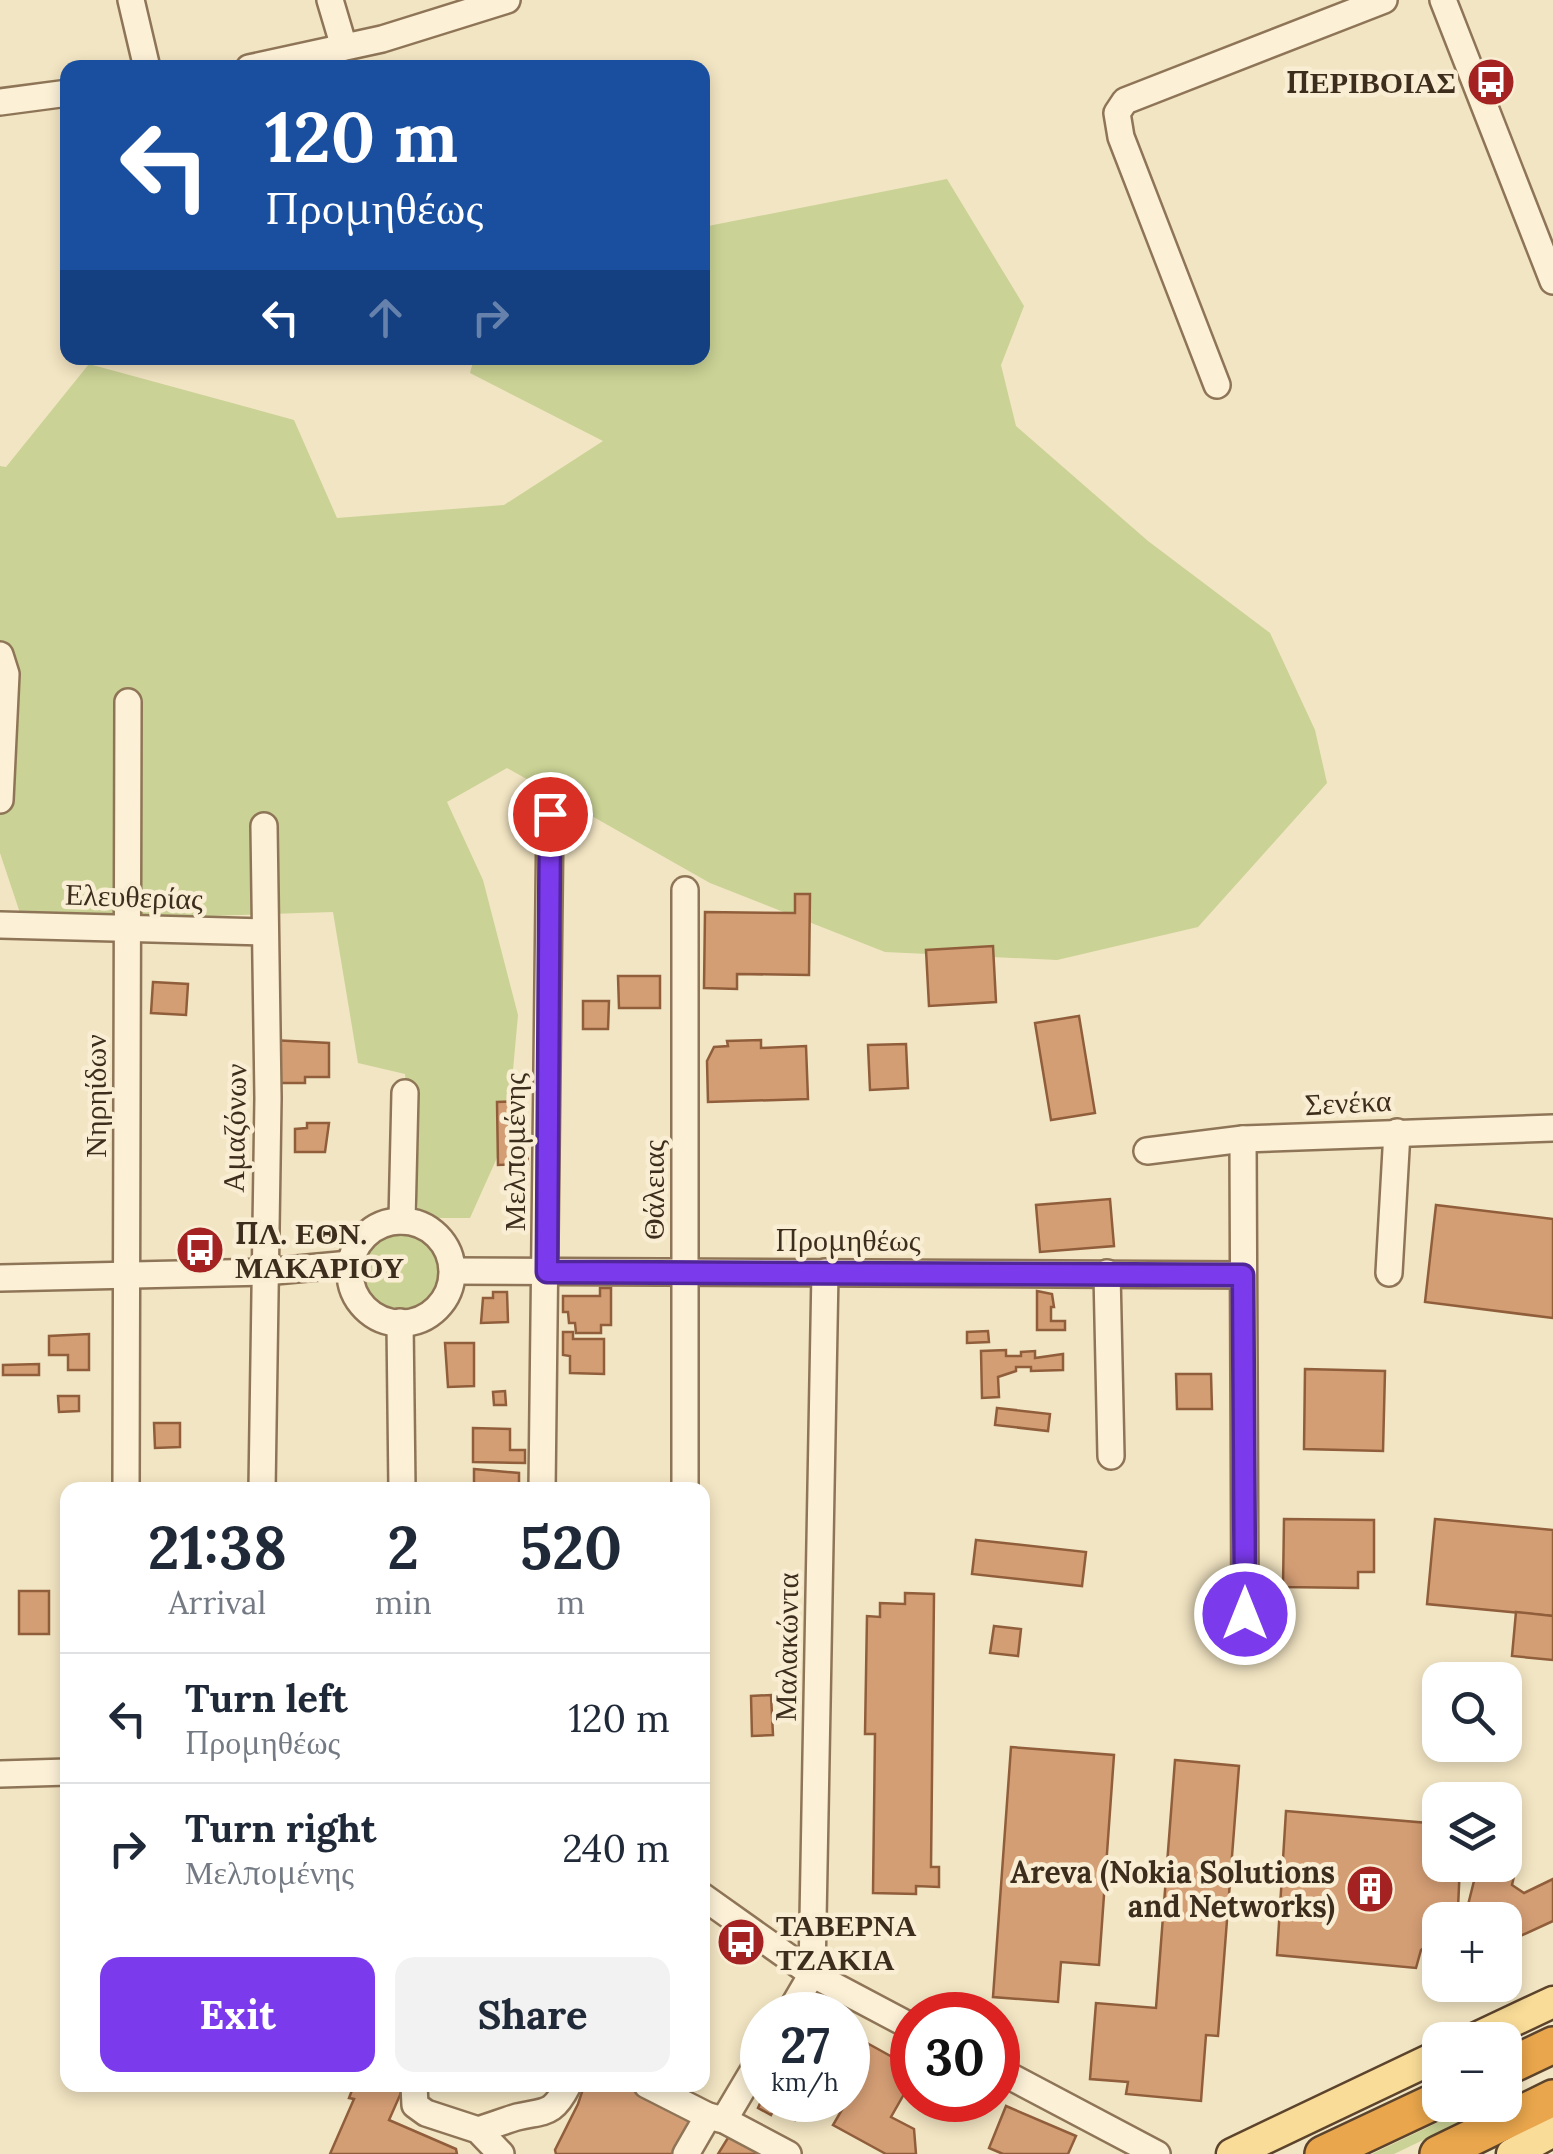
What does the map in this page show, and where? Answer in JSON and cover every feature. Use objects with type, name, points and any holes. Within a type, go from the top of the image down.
[{"type":"highway","points":[[1522,2060],[1553,2045]]},
{"type":"highway","points":[[1438,2154],[1553,2098]]},
{"type":"highway","points":[[1323,2154],[1422,2107]]},
{"type":"main road","points":[[1510,2022],[1553,2002]]},
{"type":"main road","points":[[1232,2154],[1422,2064]]},
{"type":"main road","points":[[1512,2154],[1553,2131]]},
{"type":"street","points":[[132,0],[146,60]]},
{"type":"street","points":[[330,0],[344,47]]},
{"type":"street","points":[[285,60],[382,39],[477,4],[507,0]]},
{"type":"street","points":[[1217,385],[1121,137],[1117,113],[1125,101],[1384,0]]},
{"type":"street","points":[[1444,0],[1553,281]]},
{"type":"street","points":[[2,97],[60,93]]},
{"type":"street","points":[[0,655],[6,674],[0,800]]},
{"type":"street","name":"Νηρηίδων","points":[[126,1482],[128,702]]},
{"type":"street","name":"Μελπομένης","points":[[542,1482],[550,814]]},
{"type":"street","name":"Αμαζόνων","points":[[262,1482],[268,1098],[264,826]]},
{"type":"street","name":"Θάλειας","points":[[685,890],[685,1482]]},
{"type":"street","name":"Ελευθερίας","points":[[0,925],[266,932]]},
{"type":"street","points":[[402,1220],[406,1093]]},
{"type":"street","name":"Σενέκα","points":[[1147,1151],[1243,1140],[1553,1128]]},
{"type":"street","points":[[1389,1274],[1397,1132]]},
{"type":"street","points":[[1243,1140],[1245,1614]]},
{"type":"street","points":[[402,1220],[429,1228],[442,1240],[453,1271],[442,1303],[414,1322],[381,1319],[367,1310],[350,1280],[350,1264],[367,1233],[382,1224],[402,1220]]},
{"type":"street","points":[[0,1278],[264,1272],[350,1264]]},
{"type":"street","name":"Προμηθέως","points":[[453,1271],[1243,1275]]},
{"type":"street","name":"Μαλακώντα","points":[[801,1992],[812,1974],[825,1272]]},
{"type":"street","points":[[1107,1273],[1111,1456]]},
{"type":"street","points":[[400,1322],[402,1482]]},
{"type":"street","points":[[0,1774],[60,1772]]},
{"type":"street","points":[[710,1902],[812,1974],[890,2015]]},
{"type":"street","points":[[1020,2082],[1157,2154]]},
{"type":"street","points":[[686,2154],[740,2086]]},
{"type":"street","points":[[414,2092],[415,2105],[426,2114],[478,2130],[501,2154]]},
{"type":"street","points":[[478,2130],[520,2116],[542,2115],[564,2092]]},
{"type":"street","points":[[662,2092],[788,2154]]},
{"type":"green space","points":[[947,179],[1024,306],[1001,365],[1016,426],[1148,541],[1270,633],[1315,730],[1327,783],[1198,927],[1057,960],[885,952],[710,883],[507,768],[447,802],[483,880],[518,1015],[508,1125],[470,1218],[419,1218],[405,1074],[358,1063],[333,912],[23,922],[0,853],[0,466],[6,467],[88,365],[93,365],[294,420],[337,518],[504,505],[603,441],[470,373],[472,365],[710,365],[710,226]]},
{"type":"green space","points":[[401,1231],[416,1234],[429,1243],[438,1256],[438,1286],[429,1299],[416,1308],[401,1311],[386,1308],[373,1299],[364,1286],[361,1271],[364,1256],[373,1243],[386,1234]]},
{"type":"green space","points":[[1439,2122],[1461,2122],[1394,2154],[1372,2154]]},
{"type":"building","points":[[795,894],[810,894],[809,975],[737,974],[737,989],[704,988],[705,912],[795,913]]},
{"type":"building","points":[[993,946],[996,1002],[929,1006],[926,950]]},
{"type":"building","points":[[618,976],[660,976],[660,1008],[619,1008]]},
{"type":"building","points":[[153,982],[188,984],[186,1015],[151,1013]]},
{"type":"building","points":[[583,1001],[609,1001],[608,1029],[583,1029]]},
{"type":"building","points":[[1079,1016],[1095,1113],[1051,1120],[1035,1023]]},
{"type":"building","points":[[271,1040],[329,1043],[329,1077],[305,1077],[305,1083],[270,1083]]},
{"type":"building","points":[[761,1040],[761,1048],[806,1046],[808,1099],[708,1102],[707,1061],[714,1047],[728,1046],[727,1041]]},
{"type":"building","points":[[906,1044],[908,1088],[870,1090],[868,1045]]},
{"type":"building","points":[[524,1101],[528,1164],[498,1165],[497,1102]]},
{"type":"building","points":[[307,1123],[329,1123],[325,1152],[295,1152],[295,1129],[307,1128]]},
{"type":"building","points":[[1110,1199],[1114,1246],[1040,1252],[1036,1205]]},
{"type":"building","points":[[1436,1205],[1553,1219],[1553,1318],[1425,1302]]},
{"type":"building","points":[[600,1288],[611,1288],[611,1325],[601,1325],[601,1333],[576,1333],[575,1323],[569,1323],[568,1312],[563,1312],[563,1296],[600,1296]]},
{"type":"building","points":[[1037,1291],[1052,1294],[1051,1321],[1065,1321],[1065,1330],[1037,1330]]},
{"type":"building","points":[[493,1292],[507,1292],[508,1322],[481,1323],[483,1298],[493,1298]]},
{"type":"building","points":[[988,1331],[989,1342],[967,1343],[967,1332]]},
{"type":"building","points":[[563,1332],[573,1332],[573,1339],[604,1339],[604,1374],[570,1373],[570,1356],[563,1355]]},
{"type":"building","points":[[89,1334],[89,1370],[68,1370],[68,1355],[49,1355],[49,1336]]},
{"type":"building","points":[[445,1343],[474,1343],[474,1386],[448,1387]]},
{"type":"building","points":[[1006,1350],[1006,1356],[1035,1351],[1035,1358],[1063,1354],[1063,1370],[1031,1371],[1031,1367],[1016,1367],[1016,1371],[998,1377],[999,1397],[982,1398],[981,1351]]},
{"type":"building","points":[[39,1364],[39,1375],[3,1375],[3,1365]]},
{"type":"building","points":[[1305,1369],[1385,1371],[1383,1451],[1304,1449]]},
{"type":"building","points":[[1176,1374],[1211,1374],[1212,1409],[1177,1409]]},
{"type":"building","points":[[505,1391],[506,1405],[494,1405],[493,1392]]},
{"type":"building","points":[[58,1396],[79,1396],[79,1411],[59,1412]]},
{"type":"building","points":[[997,1408],[1050,1414],[1048,1431],[995,1425]]},
{"type":"building","points":[[154,1423],[180,1423],[180,1447],[155,1448]]},
{"type":"building","points":[[473,1428],[510,1429],[510,1450],[525,1450],[525,1463],[473,1462]]},
{"type":"building","points":[[474,1469],[519,1473],[519,1482],[474,1482]]},
{"type":"building","points":[[1284,1519],[1374,1520],[1374,1572],[1358,1572],[1358,1588],[1283,1587]]},
{"type":"building","points":[[1435,1519],[1553,1530],[1553,1616],[1427,1604]]},
{"type":"building","points":[[976,1540],[1086,1552],[1082,1586],[972,1574]]},
{"type":"building","points":[[19,1591],[49,1591],[49,1634],[19,1634]]},
{"type":"building","points":[[905,1593],[934,1594],[931,1867],[939,1867],[939,1887],[916,1886],[916,1894],[873,1893],[875,1734],[865,1734],[867,1616],[880,1617],[880,1603],[905,1604]]},
{"type":"building","points":[[1516,1612],[1553,1616],[1553,1660],[1512,1656]]},
{"type":"building","points":[[994,1626],[1021,1629],[1018,1656],[990,1653]]},
{"type":"building","points":[[771,1695],[773,1735],[752,1736],[751,1696]]},
{"type":"building","points":[[1011,1747],[1114,1755],[1099,1965],[1061,1962],[1058,2002],[1020,1999],[1020,1992],[993,1992]]},
{"type":"building","points":[[1175,1760],[1239,1766],[1218,2036],[1206,2035],[1201,2101],[1126,2094],[1128,2082],[1090,2079],[1096,2003],[1156,2008]]},
{"type":"building","name":"Areva (Nokia Solutions and Networks)","points":[[1286,1811],[1422,1822],[1422,1882],[1459,1882],[1458,1902],[1422,1902],[1422,1949],[1416,1968],[1277,1955]]},
{"type":"building","name":"Areva (Nokia Solutions and Networks)","points":[[1553,1879],[1553,1921],[1522,1935],[1522,1902],[1469,1902],[1474,1882],[1513,1882],[1524,1893]]},
{"type":"building","points":[[870,2045],[890,2056],[890,2122],[914,2129],[916,2154],[886,2154],[833,2125],[870,2122]]},
{"type":"building","points":[[351,2092],[401,2092],[389,2120],[456,2149],[457,2154],[330,2154],[354,2099],[349,2098]]},
{"type":"building","points":[[582,2092],[655,2092],[698,2115],[677,2154],[556,2154]]},
{"type":"building","points":[[1020,2112],[1076,2136],[1068,2154],[1003,2154],[989,2148],[1000,2122],[1020,2122]]},
{"type":"building","points":[[731,2133],[765,2154],[718,2154]]},
{"type":"place","name":"ΠΕΡΙΒΟΙΑΣ","points":[[1491,82]]},
{"type":"place","name":"ΠΛ. ΕΘΝ. ΜΑΚΑΡΙΟΥ","points":[[200,1250]]},
{"type":"place","name":"Areva (Nokia Solutions and Networks)","points":[[1370,1889]]},
{"type":"place","name":"ΤΑΒΕΡΝΑ ΤΖΑΚΙΑ","points":[[741,1942]]},
{"type":"route","points":[[550,814],[547,1272],[1243,1275],[1245,1614]]}]
